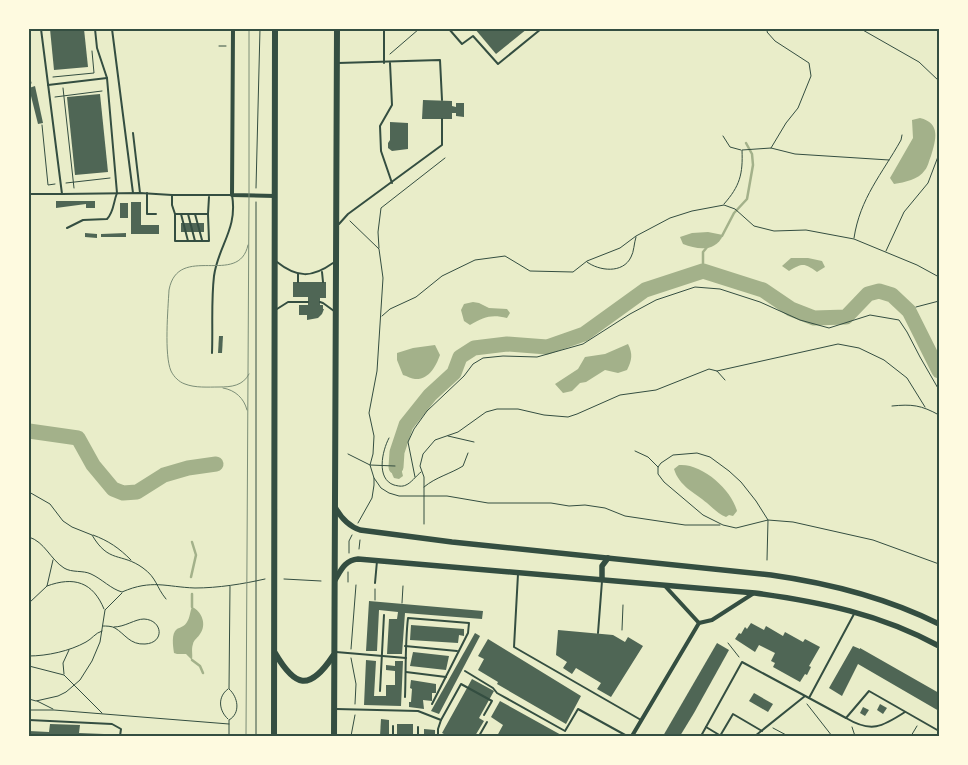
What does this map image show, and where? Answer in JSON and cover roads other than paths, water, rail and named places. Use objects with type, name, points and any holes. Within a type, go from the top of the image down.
[{"type":"main road","points":[[274,736],[275,29]]},
{"type":"main road","points":[[334,736],[337,29]]},
{"type":"main road","points":[[335,507],[340,516],[348,524],[356,528],[452,542],[771,575],[802,580],[894,605],[939,624]]},
{"type":"main road","points":[[602,579],[602,566],[608,558]]},
{"type":"main road","points":[[334,581],[343,566],[348,562],[358,559],[755,593],[809,600],[855,612],[890,624],[939,646]]},
{"type":"main road","points":[[274,652],[289,675],[304,681],[320,674],[334,654]]},
{"type":"street","points":[[233,29],[232,195],[275,196]]},
{"type":"street","points":[[664,584],[699,623]]},
{"type":"street","points":[[632,736],[699,623],[712,620],[755,593]]},
{"type":"lane","points":[[41,29],[62,194]]},
{"type":"lane","points":[[67,228],[83,220],[107,220],[112,214],[117,193],[107,78],[97,48],[95,29]]},
{"type":"lane","points":[[112,29],[133,193]]},
{"type":"lane","points":[[384,29],[384,63]]},
{"type":"lane","points":[[449,29],[462,44],[473,36],[498,64],[541,29]]},
{"type":"lane","points":[[337,63],[390,63],[440,60],[442,100]]},
{"type":"lane","points":[[390,63],[392,105],[380,126],[381,151],[392,182]]},
{"type":"lane","points":[[48,86],[107,78]]},
{"type":"lane","points":[[336,227],[348,214],[442,145],[442,119]]},
{"type":"lane","points":[[133,133],[140,193]]},
{"type":"lane","points":[[29,194],[147,193],[209,196],[232,195],[233,218],[214,276],[212,353]]},
{"type":"lane","points":[[147,193],[147,214],[156,214]]},
{"type":"lane","points":[[172,195],[172,205],[175,214],[175,241],[209,241],[209,196]]},
{"type":"lane","points":[[175,214],[208,214]]},
{"type":"lane","points":[[181,214],[188,241]]},
{"type":"lane","points":[[188,214],[195,241]]},
{"type":"lane","points":[[195,214],[202,241]]},
{"type":"lane","points":[[275,261],[286,270],[298,274],[311,274],[322,271],[336,262]]},
{"type":"lane","points":[[322,271],[323,282]]},
{"type":"lane","points":[[298,274],[298,282]]},
{"type":"lane","points":[[298,297],[298,302]]},
{"type":"lane","points":[[323,298],[321,302],[336,313]]},
{"type":"lane","points":[[274,310],[288,302],[308,302]]},
{"type":"lane","points":[[375,583],[377,560]]},
{"type":"lane","points":[[518,572],[514,647],[641,720]]},
{"type":"lane","points":[[598,633],[602,579]]},
{"type":"lane","points":[[809,698],[855,612]]},
{"type":"lane","points":[[380,691],[384,615]]},
{"type":"lane","points":[[405,697],[405,646],[408,618],[469,623],[468,633],[432,704]]},
{"type":"lane","points":[[405,646],[458,651]]},
{"type":"lane","points":[[334,654],[406,658]]},
{"type":"lane","points":[[700,736],[742,662],[861,726],[874,727],[886,724],[905,712]]},
{"type":"lane","points":[[465,671],[493,688],[497,693],[566,731],[578,709],[627,736]]},
{"type":"lane","points":[[406,672],[447,677]]},
{"type":"lane","points":[[438,736],[441,720],[461,684],[492,701],[484,715]]},
{"type":"lane","points":[[846,718],[869,691],[939,731]]},
{"type":"lane","points":[[755,736],[805,696]]},
{"type":"lane","points":[[334,709],[418,711],[441,720]]},
{"type":"lane","points":[[706,727],[720,736],[733,714],[762,731]]},
{"type":"lane","points":[[29,720],[112,724],[121,729],[120,736]]},
{"type":"lane","points":[[479,736],[487,722]]},
{"type":"lane","points":[[393,726],[393,736]]},
{"type":"lane","points":[[418,726],[418,736]]},
{"type":"waterway","points":[[722,236],[734,213],[747,199],[753,165],[752,154],[746,143]]},
{"type":"waterway","points":[[703,271],[703,252],[708,246]]},
{"type":"waterway","points":[[396,467],[397,452],[406,425],[430,395],[454,373],[460,357],[474,348],[507,344],[547,347],[584,334],[645,290],[703,271],[763,290],[791,309],[814,318],[846,317],[868,294],[879,291],[892,295],[909,311],[939,371]]},
{"type":"waterway","points":[[29,431],[78,438],[93,465],[113,489],[123,493],[137,492],[164,475],[188,468],[216,464]]},
{"type":"waterway","points":[[191,577],[196,555],[192,542]]},
{"type":"waterway","points":[[192,594],[192,607]]},
{"type":"waterway","points":[[192,660],[200,666],[203,673]]},
{"type":"tram line","points":[[246,736],[249,29]]},
{"type":"tram line","points":[[248,245],[242,257],[233,263],[196,266],[184,269],[175,276],[169,290],[167,343],[171,371],[177,379],[185,384],[202,387],[232,386],[243,381],[249,374]]},
{"type":"tram line","points":[[223,388],[238,395],[244,402],[247,410]]}]
